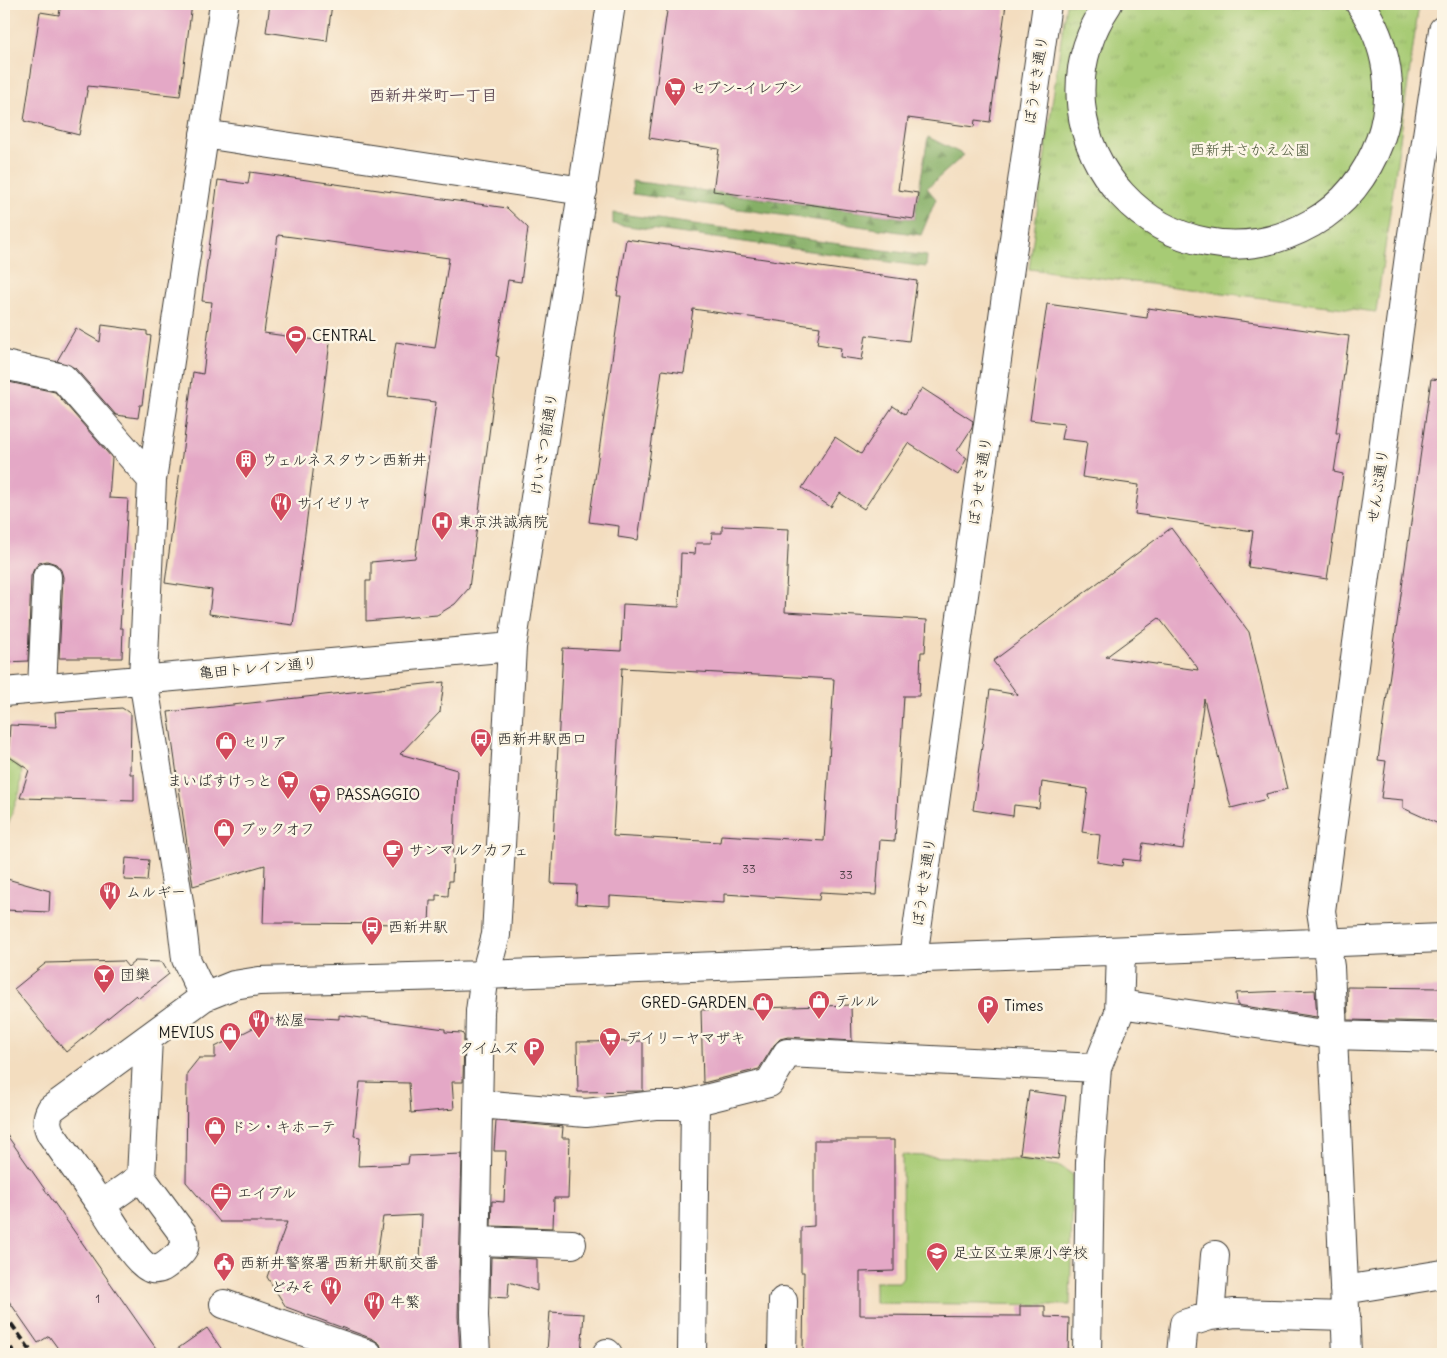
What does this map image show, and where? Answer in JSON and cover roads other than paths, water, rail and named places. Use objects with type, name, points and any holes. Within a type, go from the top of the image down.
[{"type":"street","points":[[204,997],[186,959],[180,908],[143,679],[152,480],[224,4]]},
{"type":"street","name":"けいさつ前通り","points":[[476,1354],[480,1011],[485,975],[496,935],[512,647],[611,4]]},
{"type":"street","name":"ぼうせき通り","points":[[913,958],[1047,4]]},
{"type":"street","points":[[1108,4],[1098,19],[1086,48],[1080,77],[1081,108],[1087,138],[1099,166],[1117,191],[1139,212],[1165,229],[1193,239],[1223,245],[1260,243],[1295,233],[1318,219],[1353,190],[1373,160],[1385,126],[1389,89],[1384,54],[1371,20],[1360,4]]},
{"type":"street","name":"せんぷ通り","points":[[1346,1354],[1331,1035],[1330,967],[1324,942],[1321,911],[1410,251],[1443,30]]},
{"type":"street","points":[[204,134],[583,191]]},
{"type":"street","points":[[4,365],[63,378],[152,480]]},
{"type":"street","points":[[42,688],[47,577]]},
{"type":"street","name":"亀田トレイン通り","points":[[4,692],[512,647]]},
{"type":"street","points":[[148,1038],[141,1177],[183,1234],[186,1242],[185,1249],[162,1267],[152,1269],[140,1262],[51,1134],[47,1127],[47,1116],[51,1109],[204,997],[234,986],[258,981],[485,975],[1443,938]]},
{"type":"street","points":[[1087,1354],[1090,1162],[1098,1068],[1120,1013],[1121,951]]},
{"type":"street","points":[[1120,1004],[1331,1035],[1443,1038]]},
{"type":"street","points":[[479,1104],[586,1113],[695,1103],[769,1083],[787,1053],[1098,1068]]},
{"type":"street","points":[[692,1354],[695,1103]]},
{"type":"street","points":[[101,1205],[141,1177]]},
{"type":"street","points":[[476,1241],[572,1244]]},
{"type":"street","points":[[1210,1316],[1216,1256]]},
{"type":"street","points":[[1181,1354],[1184,1324],[1210,1316],[1345,1303],[1443,1274]]},
{"type":"street","points":[[782,1354],[783,1301]]},
{"type":"street","points":[[224,1304],[368,1354]]},
{"type":"railway","points":[[4,1314],[33,1354]]},
{"type":"railway","points":[[4,1338],[15,1354]]},
{"type":"place","name":"セブン-イレブン","points":[[675,107]]},
{"type":"place","name":"CENTRAL","points":[[296,355]]},
{"type":"place","name":"ウェルネスタウン西新井","points":[[246,479]]},
{"type":"place","name":"サイゼリヤ","points":[[281,522]]},
{"type":"place","name":"東京洪誠病院","points":[[442,541]]},
{"type":"place","name":"西新井駅西口","points":[[481,758]]},
{"type":"place","name":"セリア","points":[[226,761]]},
{"type":"place","name":"まいばすけっと","points":[[288,800]]},
{"type":"place","name":"PASSAGGIO","points":[[320,814]]},
{"type":"place","name":"ブックオフ","points":[[224,848]]},
{"type":"place","name":"サンマルクカフェ","points":[[393,869]]},
{"type":"place","name":"ムルギー","points":[[110,911]]},
{"type":"place","name":"西新井駅","points":[[372,946]]},
{"type":"place","name":"団欒","points":[[104,994]]},
{"type":"place","name":"テルル","points":[[819,1020]]},
{"type":"place","name":"GRED-GARDEN","points":[[763,1022]]},
{"type":"place","name":"Times","points":[[988,1025]]},
{"type":"place","name":"松屋","points":[[259,1039]]},
{"type":"place","name":"MEVIUS","points":[[230,1052]]},
{"type":"place","name":"デイリーヤマザキ","points":[[610,1057]]},
{"type":"place","name":"タイムズ","points":[[534,1067]]},
{"type":"place","name":"ドン・キホーテ","points":[[215,1146]]},
{"type":"place","name":"エイブル","points":[[221,1212]]},
{"type":"place","name":"足立区立栗原小学校","points":[[937,1272]]},
{"type":"place","name":"西新井警察署 西新井駅前交番","points":[[224,1282]]},
{"type":"place","name":"どみそ","points":[[331,1306]]},
{"type":"place","name":"牛繁","points":[[374,1321]]},
{"type":"district","name":"西新井栄町一丁目","points":[[433,95]]},
{"type":"park label","name":"西新井さかえ公園","points":[[1250,150]]}]
